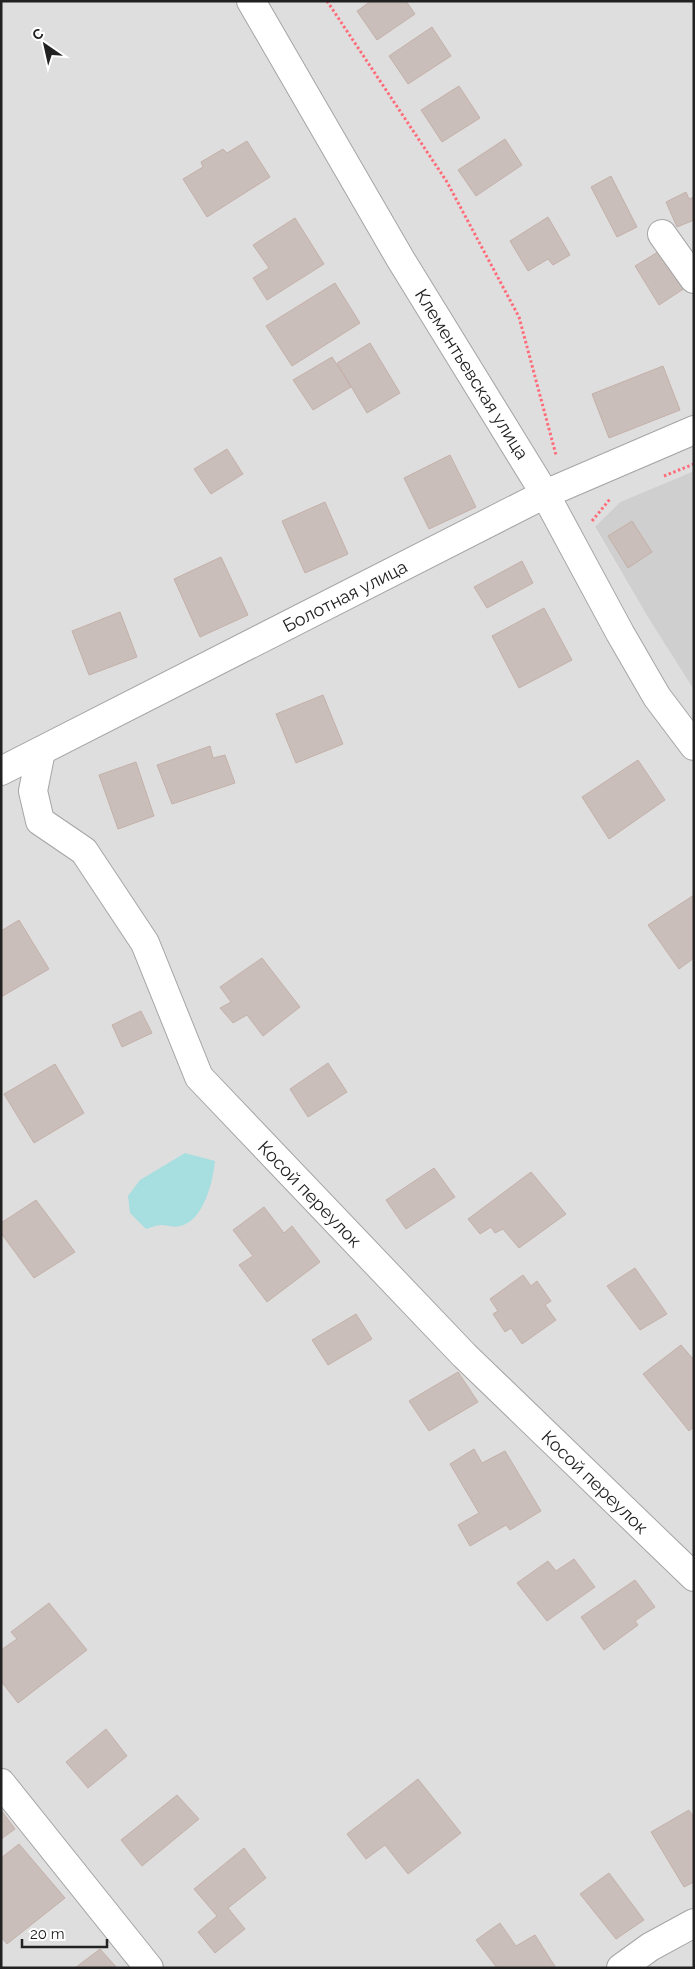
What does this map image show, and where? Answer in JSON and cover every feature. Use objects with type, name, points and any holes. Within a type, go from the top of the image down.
[{"type":"street","name":"Клементьевская улица","points":[[251,1],[401,260],[545,494],[624,641],[658,696],[694,746]]},
{"type":"street","points":[[662,234],[694,279]]},
{"type":"street","name":"Болотная улица","points":[[1,771],[545,494],[694,430]]},
{"type":"street","name":"Косой переулок","points":[[41,751],[33,791],[40,821],[84,851],[145,943],[199,1078],[464,1355],[694,1577]]},
{"type":"street","points":[[1,1783],[149,1968]]},
{"type":"street","points":[[621,1968],[650,1947],[694,1922]]},
{"type":"path","points":[[328,1],[447,182],[519,317],[558,463]]},
{"type":"shaded area","points":[[1,1],[694,1],[694,471],[620,502],[595,528],[694,690],[694,1968],[1,1968]]},
{"type":"shaded area","points":[[694,471],[694,690],[649,619],[595,527],[620,502]]},
{"type":"water","points":[[185,1153],[215,1161],[212,1179],[201,1209],[188,1223],[180,1226],[159,1225],[146,1229],[130,1213],[128,1196],[140,1180]]},
{"type":"building","points":[[371,1],[406,1],[415,14],[377,40],[357,11]]},
{"type":"building","points":[[432,27],[451,56],[408,84],[389,56]]},
{"type":"building","points":[[459,86],[480,118],[442,142],[421,110]]},
{"type":"building","points":[[505,139],[522,165],[476,196],[458,170]]},
{"type":"building","points":[[247,141],[270,177],[207,217],[183,179],[203,167],[201,162],[223,149],[227,153]]},
{"type":"building","points":[[611,176],[637,227],[617,237],[591,187]]},
{"type":"building","points":[[686,192],[689,199],[694,197],[694,220],[677,227],[666,202]]},
{"type":"building","points":[[548,217],[570,255],[553,265],[548,259],[528,271],[510,241]]},
{"type":"building","points":[[295,218],[324,264],[267,300],[253,278],[269,268],[253,245]]},
{"type":"building","points":[[661,250],[685,288],[659,305],[635,266]]},
{"type":"building","points":[[335,283],[360,323],[292,366],[266,326]]},
{"type":"building","points":[[370,343],[400,393],[367,413],[337,363]]},
{"type":"building","points":[[332,357],[351,387],[313,410],[293,380]]},
{"type":"building","points":[[663,366],[680,410],[609,438],[592,394]]},
{"type":"building","points":[[227,449],[243,474],[211,494],[194,469]]},
{"type":"building","points":[[450,455],[476,507],[429,529],[404,478]]},
{"type":"building","points":[[325,502],[348,554],[305,573],[282,521]]},
{"type":"building","points":[[632,521],[652,552],[628,568],[608,536]]},
{"type":"building","points":[[221,557],[248,615],[200,637],[174,579]]},
{"type":"building","points":[[522,561],[533,583],[487,608],[474,587]]},
{"type":"building","points":[[544,608],[572,660],[519,688],[492,636]]},
{"type":"building","points":[[120,612],[137,657],[89,675],[72,631]]},
{"type":"building","points":[[323,695],[343,744],[296,763],[276,714]]},
{"type":"building","points":[[210,746],[213,758],[225,755],[235,783],[172,804],[157,765]]},
{"type":"building","points":[[638,760],[665,800],[609,839],[582,797]]},
{"type":"building","points":[[136,762],[154,816],[118,829],[99,775]]},
{"type":"building","points":[[694,895],[694,958],[679,969],[648,925]]},
{"type":"building","points":[[19,920],[49,969],[1,997],[1,931]]},
{"type":"building","points":[[262,958],[300,1007],[263,1036],[247,1015],[233,1023],[220,1008],[231,1002],[220,987]]},
{"type":"building","points":[[141,1011],[152,1033],[122,1047],[112,1025]]},
{"type":"building","points":[[328,1063],[347,1092],[308,1117],[290,1089]]},
{"type":"building","points":[[55,1064],[84,1113],[34,1143],[4,1094]]},
{"type":"building","points":[[434,1168],[455,1197],[406,1229],[386,1200]]},
{"type":"building","points":[[531,1172],[566,1214],[519,1248],[503,1229],[495,1233],[491,1227],[480,1234],[468,1219]]},
{"type":"building","points":[[36,1200],[75,1252],[34,1278],[1,1233],[1,1223]]},
{"type":"building","points":[[264,1207],[284,1233],[292,1226],[320,1262],[267,1302],[239,1265],[253,1256],[233,1230]]},
{"type":"building","points":[[635,1268],[667,1314],[640,1330],[607,1286]]},
{"type":"building","points":[[523,1275],[531,1286],[537,1281],[551,1301],[545,1305],[556,1320],[522,1344],[511,1328],[505,1332],[493,1314],[498,1311],[490,1299]]},
{"type":"building","points":[[356,1314],[372,1339],[328,1365],[312,1340]]},
{"type":"building","points":[[681,1345],[694,1360],[694,1427],[689,1431],[643,1374]]},
{"type":"building","points":[[458,1372],[478,1402],[429,1431],[409,1401]]},
{"type":"building","points":[[474,1449],[482,1463],[505,1451],[541,1511],[510,1530],[506,1525],[470,1546],[458,1525],[479,1513],[450,1464]]},
{"type":"building","points":[[574,1559],[595,1587],[547,1621],[517,1583],[548,1561],[556,1571]]},
{"type":"building","points":[[635,1580],[655,1607],[635,1621],[638,1625],[604,1650],[581,1617]]},
{"type":"building","points":[[49,1603],[87,1650],[18,1703],[1,1681],[1,1650],[17,1639],[11,1632]]},
{"type":"building","points":[[106,1729],[127,1756],[88,1788],[66,1762]]},
{"type":"building","points":[[418,1779],[461,1833],[408,1874],[385,1845],[366,1859],[347,1834]]},
{"type":"building","points":[[177,1795],[199,1819],[142,1866],[121,1840]]},
{"type":"building","points":[[1,1810],[15,1829],[1,1839]]},
{"type":"building","points":[[689,1810],[694,1818],[694,1882],[684,1887],[651,1832]]},
{"type":"building","points":[[19,1844],[65,1898],[7,1944],[1,1937],[1,1858]]},
{"type":"building","points":[[244,1848],[266,1878],[228,1908],[245,1929],[215,1953],[198,1932],[217,1916],[194,1889]]},
{"type":"building","points":[[609,1873],[644,1920],[616,1939],[580,1894]]},
{"type":"building","points":[[500,1923],[516,1946],[535,1935],[556,1968],[497,1968],[476,1940]]},
{"type":"building","points":[[100,1949],[117,1968],[75,1968]]}]
